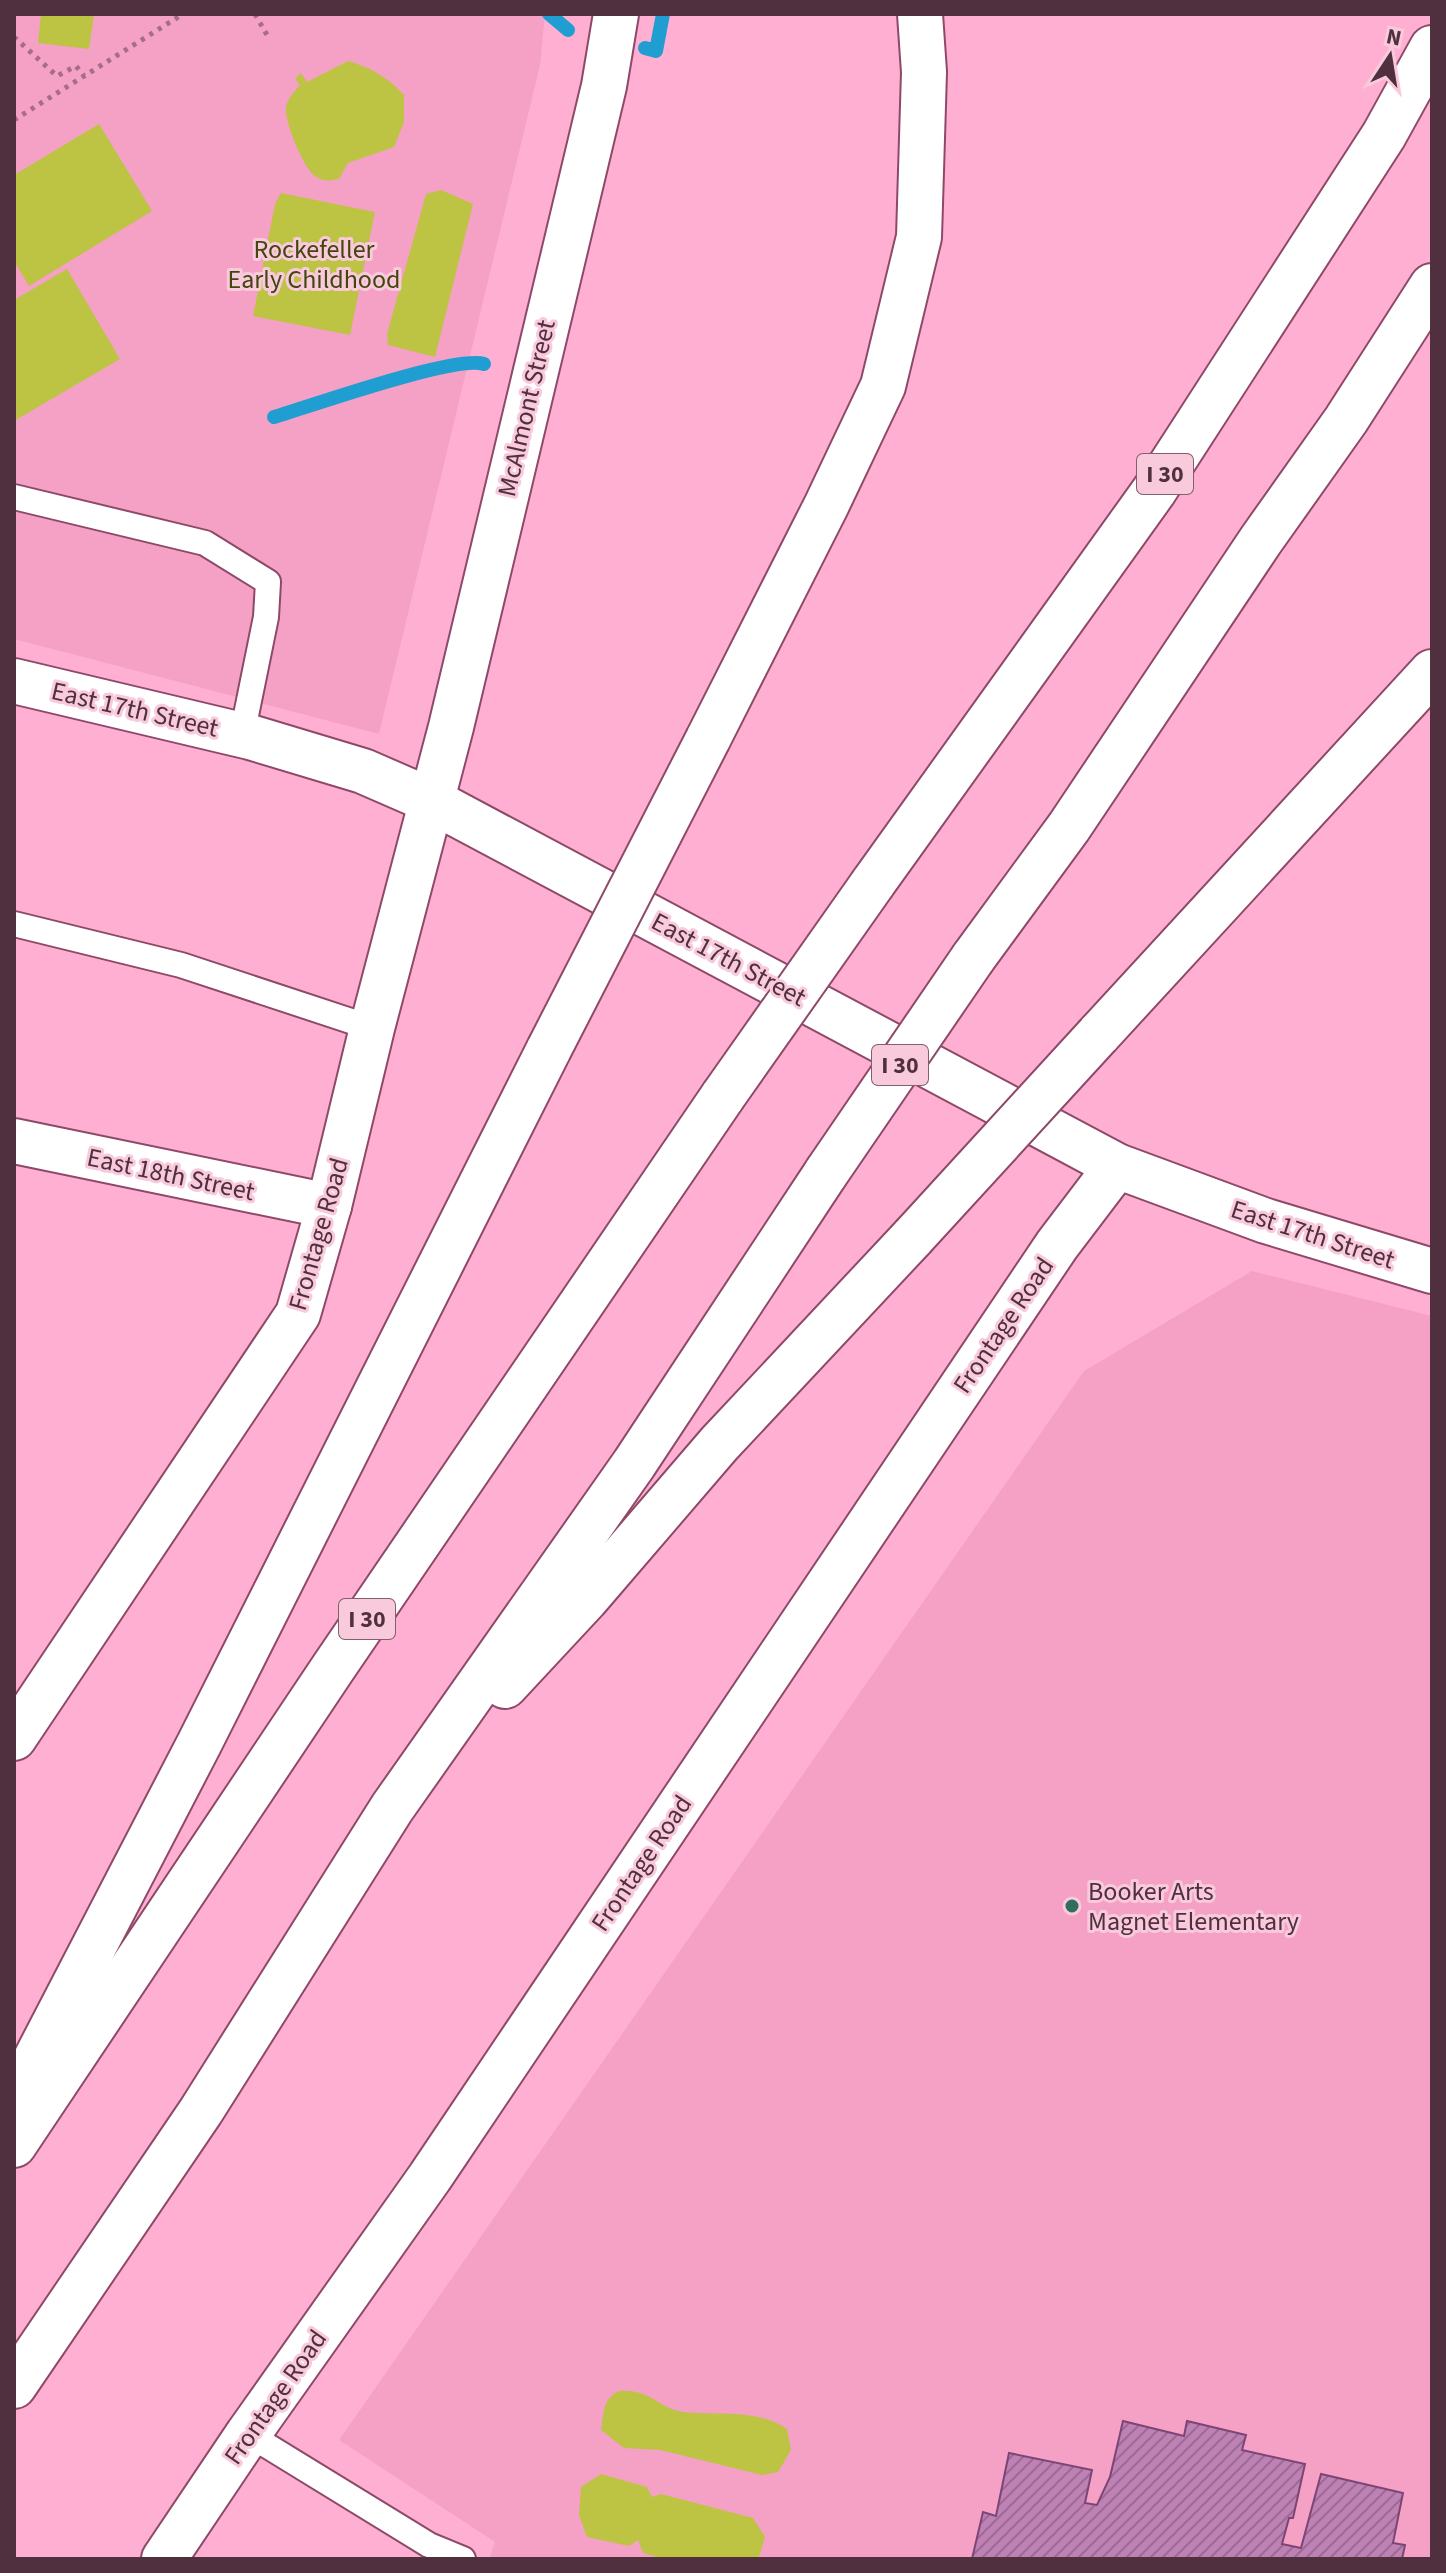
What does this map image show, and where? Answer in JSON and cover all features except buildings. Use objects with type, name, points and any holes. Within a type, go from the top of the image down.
[{"type":"main road","name":"McAlmont Street","points":[[432,801],[604,86],[616,14]]},
{"type":"main road","points":[[14,2101],[199,1744],[819,520],[883,386],[919,237],[924,72],[920,14]]},
{"type":"main road","name":"I 30","points":[[14,2145],[333,1668],[723,1096],[1154,491],[1384,135],[1432,48]]},
{"type":"main road","name":"I 30","points":[[14,2386],[201,2111],[392,1808],[650,1440],[826,1173],[973,958],[1069,827],[1261,540],[1346,420],[1432,286]]},
{"type":"main road","points":[[392,1808],[586,1599],[719,1444],[1432,672]]},
{"type":"main road","name":"East 17th Street","points":[[14,681],[242,735],[363,771],[432,801],[1117,1166],[1266,1221],[1432,1271]]},
{"type":"main road","name":"Frontage Road","points":[[14,1738],[298,1314],[329,1206],[432,801]]},
{"type":"main road","name":"East 18th Street","points":[[14,1141],[329,1206]]},
{"type":"main road","name":"Frontage Road","points":[[164,2559],[248,2434],[430,2177],[1057,1245],[1117,1166]]},
{"type":"lane","points":[[14,497],[205,543],[268,582],[266,617],[242,735]]},
{"type":"lane","points":[[14,924],[181,965],[372,1028]]},
{"type":"lane","points":[[248,2434],[429,2545],[463,2559]]},
{"type":"path","points":[[14,120],[183,14]]},
{"type":"path","points":[[255,14],[267,35]]},
{"type":"path","points":[[14,37],[57,76],[76,66],[84,76]]},
{"type":"shaded area","name":"Rockefeller Early Childhood","points":[[14,14],[545,14],[540,65],[379,734],[14,639]]},
{"type":"shaded area","name":"Booker Arts Magnet Elementary","points":[[1252,1271],[1432,1316],[1432,2559],[489,2559],[495,2542],[339,2440],[1084,1371]]},
{"type":"green space","points":[[41,14],[94,14],[89,49],[38,43]]},
{"type":"green space","name":"Rockefeller Early Childhood","points":[[348,61],[379,74],[404,95],[404,122],[394,147],[348,163],[339,179],[324,180],[310,171],[300,154],[286,107],[300,85],[295,79],[301,73],[307,82]]},
{"type":"green space","points":[[99,124],[152,211],[29,286],[14,261],[14,175]]},
{"type":"green space","points":[[441,190],[473,204],[435,357],[388,345],[387,334],[426,194]]},
{"type":"green space","name":"Rockefeller Early Childhood","points":[[281,193],[375,212],[350,335],[253,316],[275,204]]},
{"type":"green space","points":[[67,269],[120,359],[14,421],[14,300]]},
{"type":"green space","points":[[619,2391],[639,2393],[683,2412],[750,2415],[775,2422],[787,2429],[791,2450],[778,2472],[762,2475],[660,2450],[624,2448],[601,2430],[609,2398]]},
{"type":"green space","points":[[601,2474],[647,2487],[652,2497],[661,2494],[753,2518],[765,2537],[758,2559],[664,2559],[643,2553],[638,2540],[629,2546],[587,2537],[579,2515],[581,2487]]},
{"type":"waterway","points":[[549,14],[568,30]]},
{"type":"waterway","points":[[645,48],[656,51],[663,14]]},
{"type":"waterway","points":[[274,417],[415,374],[468,363],[484,364]]},
{"type":"place","name":"Booker Arts Magnet Elementary","points":[[1072,1906]]}]
